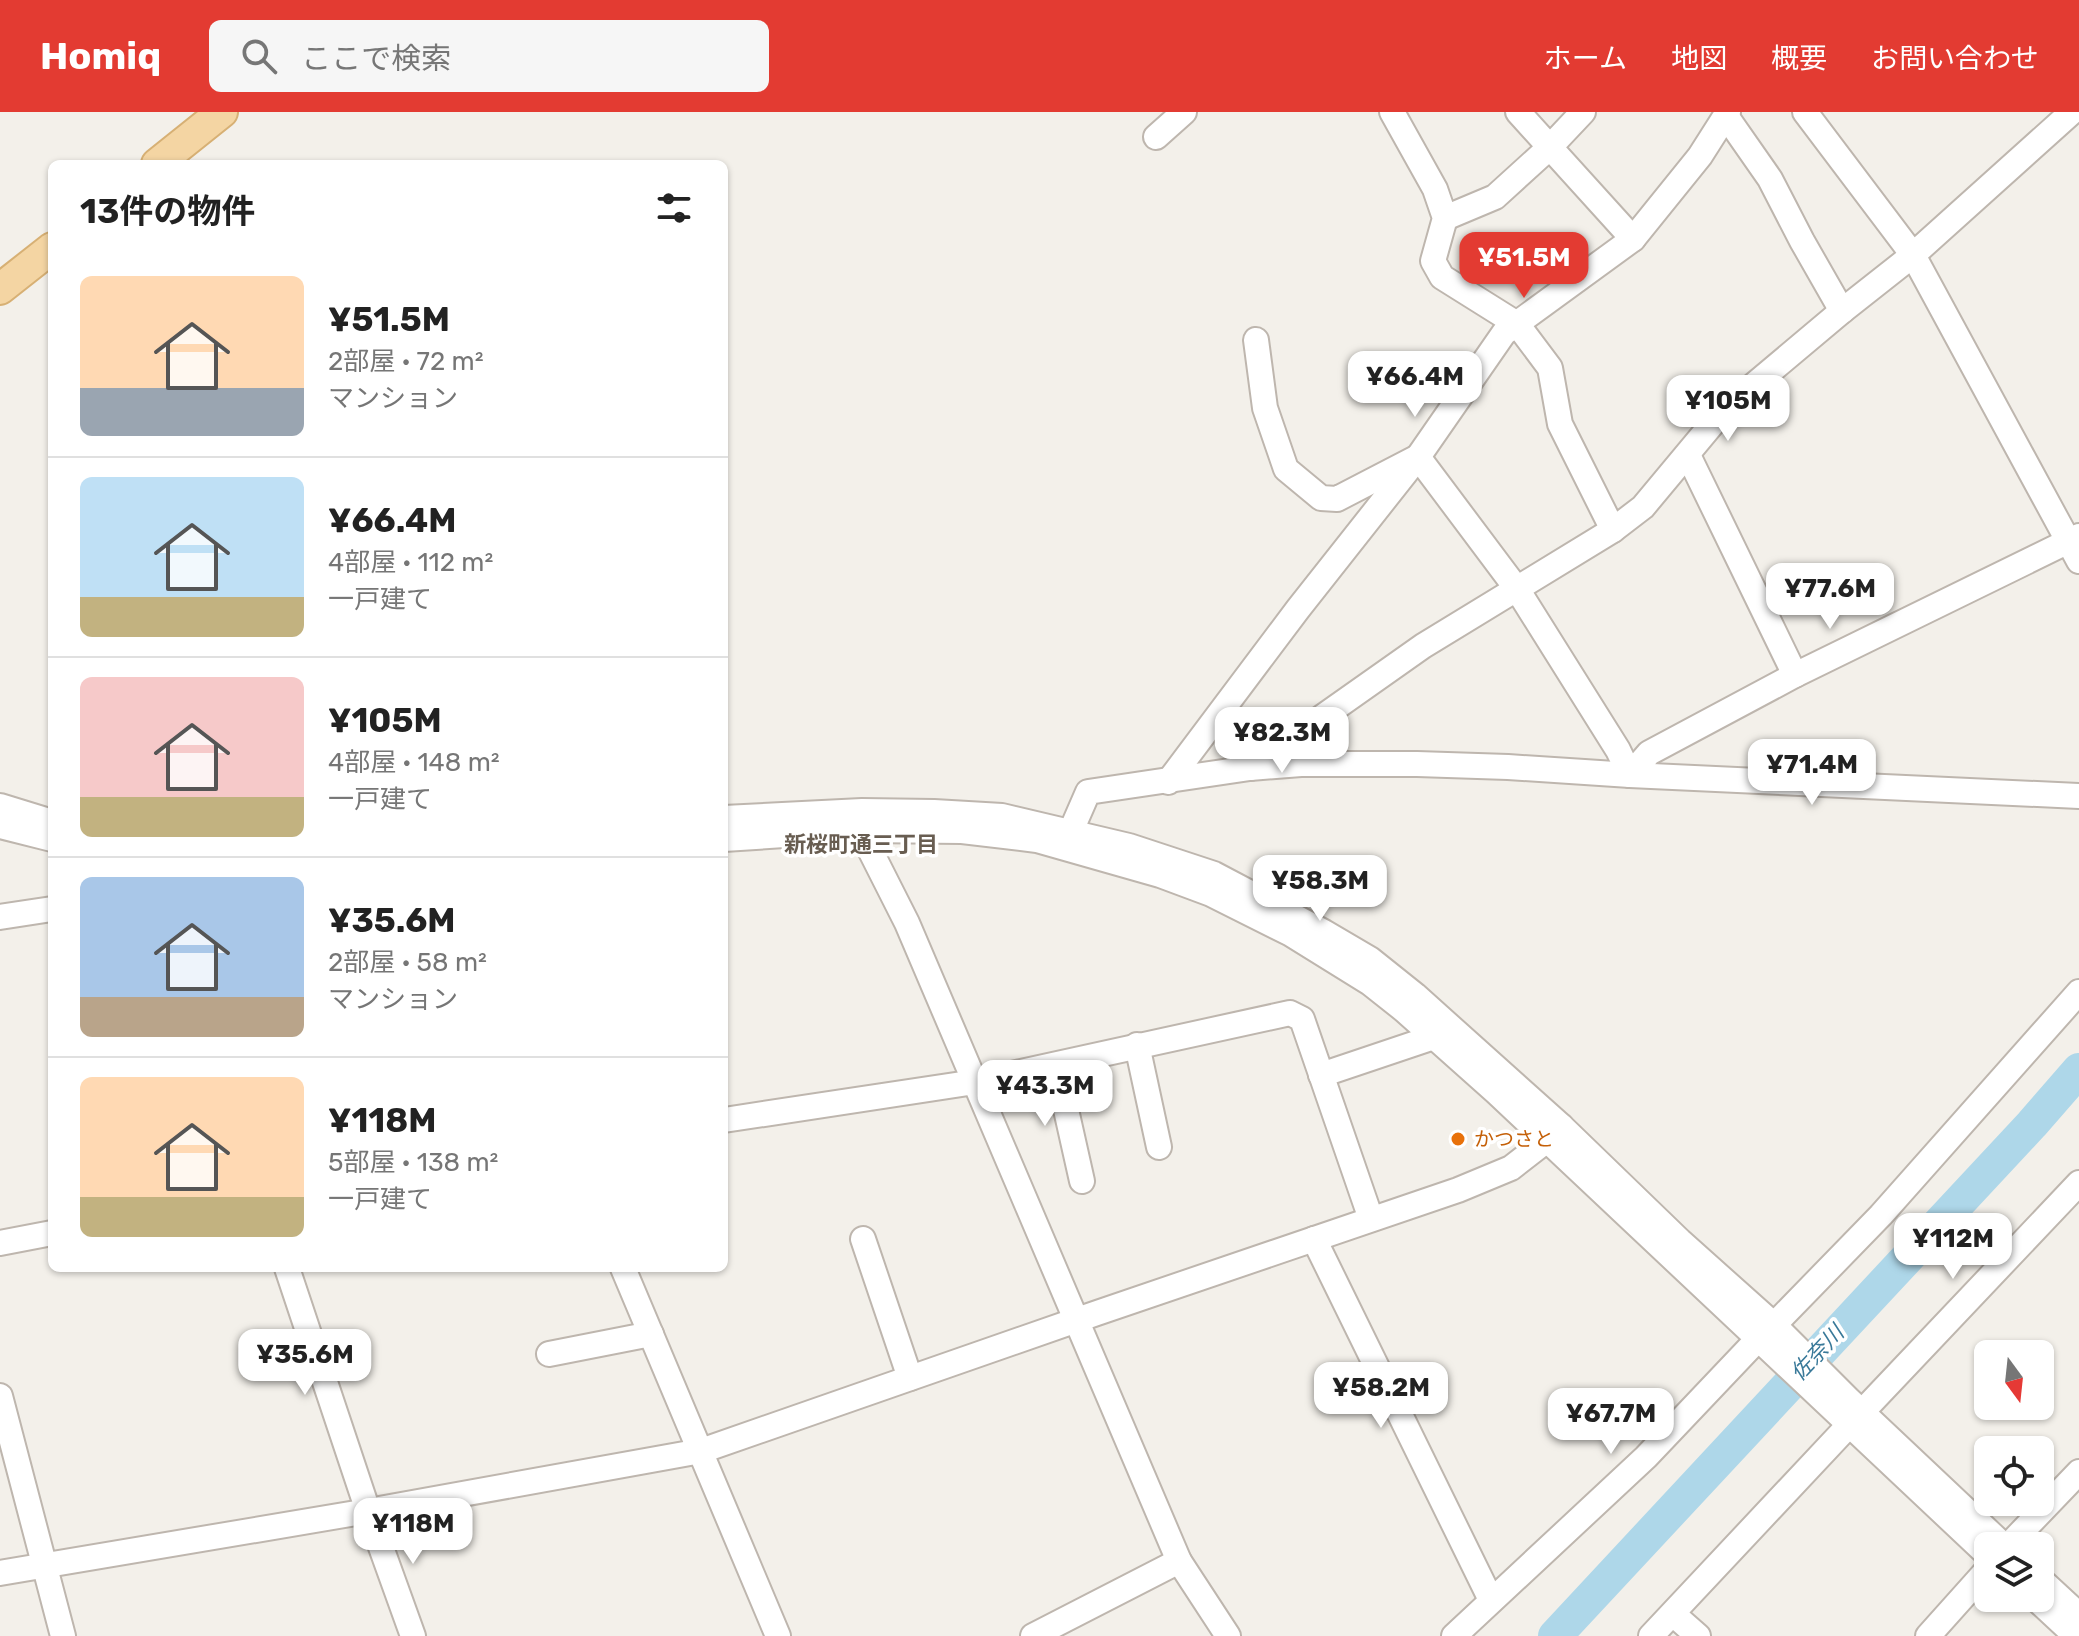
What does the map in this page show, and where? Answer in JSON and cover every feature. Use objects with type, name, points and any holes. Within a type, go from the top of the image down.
[{"type":"main road","points":[[162,160],[222,112]]},
{"type":"main road","points":[[0,289],[48,251]]},
{"type":"street","points":[[1156,137],[1184,112]]},
{"type":"street","points":[[1392,112],[1435,189],[1445,218],[1433,261],[1442,277],[1517,324],[1550,368],[1560,424],[1613,530]]},
{"type":"street","points":[[1518,112],[1633,239]]},
{"type":"street","points":[[1445,218],[1495,197],[1583,112]]},
{"type":"street","points":[[1630,775],[1649,753],[1795,675],[2076,546],[1913,255],[1805,112]]},
{"type":"street","points":[[1250,768],[1423,646],[1613,530],[1643,507],[1723,411],[1913,255],[2072,112]]},
{"type":"street","points":[[1168,782],[1288,621],[1418,457],[1504,333],[1633,239],[1700,156],[1727,114],[1770,179],[1842,311]]},
{"type":"street","points":[[1256,340],[1265,408],[1286,469],[1321,498],[1337,499],[1418,457]]},
{"type":"street","points":[[1688,455],[1795,675]]},
{"type":"street","points":[[1418,457],[1517,589],[1618,750],[1630,775]]},
{"type":"street","points":[[1071,831],[1088,792],[1250,768],[1301,764],[1508,767],[2079,796]]},
{"type":"street","points":[[0,806],[48,821]]},
{"type":"street","points":[[728,818],[862,811],[1002,816],[1129,846],[1214,874],[1370,959],[1415,995],[1554,1133]]},
{"type":"street","points":[[0,826],[48,838]]},
{"type":"street","points":[[860,830],[907,923],[1179,1561],[1228,1636]]},
{"type":"street","points":[[728,839],[860,830],[962,831],[1037,840],[1160,875],[1211,894],[1291,934],[1370,983],[1554,1133],[1680,1241],[1770,1337],[1849,1411],[1990,1532]]},
{"type":"street","points":[[0,917],[48,910]]},
{"type":"street","points":[[1454,1636],[1770,1337],[2079,992]]},
{"type":"street","points":[[728,1119],[975,1082],[1290,1013],[1302,1019],[1371,1219]]},
{"type":"street","points":[[1321,1075],[1434,1037]]},
{"type":"street","points":[[1137,1045],[1159,1147]]},
{"type":"street","points":[[1056,1065],[1082,1181]]},
{"type":"street","points":[[0,1573],[701,1451],[1458,1190],[1511,1168],[1554,1133]]},
{"type":"street","points":[[1651,1636],[1849,1411],[2079,1183]]},
{"type":"street","points":[[0,1243],[48,1234]]},
{"type":"street","points":[[863,1239],[910,1378]]},
{"type":"street","points":[[1314,1239],[1491,1600]]},
{"type":"street","points":[[288,1272],[413,1636]]},
{"type":"street","points":[[625,1272],[778,1636]]},
{"type":"street","points":[[549,1354],[651,1334]]},
{"type":"street","points":[[0,1396],[63,1636]]},
{"type":"street","points":[[1849,1411],[1974,1540]]},
{"type":"street","points":[[2020,1532],[2079,1472]]},
{"type":"street","points":[[1033,1636],[1179,1561]]},
{"type":"street","points":[[1928,1636],[1974,1585]]},
{"type":"street","points":[[2054,1592],[2079,1615]]},
{"type":"street","points":[[2050,1612],[2076,1636]]},
{"type":"street","points":[[1673,1614],[1698,1636]]},
{"type":"waterway","name":"佐奈川","points":[[1555,1636],[2079,1070]]},
{"type":"place","name":"かつさと","points":[[1458,1139]]},
{"type":"district","name":"新桜町通三丁目","points":[[861,844]]}]
